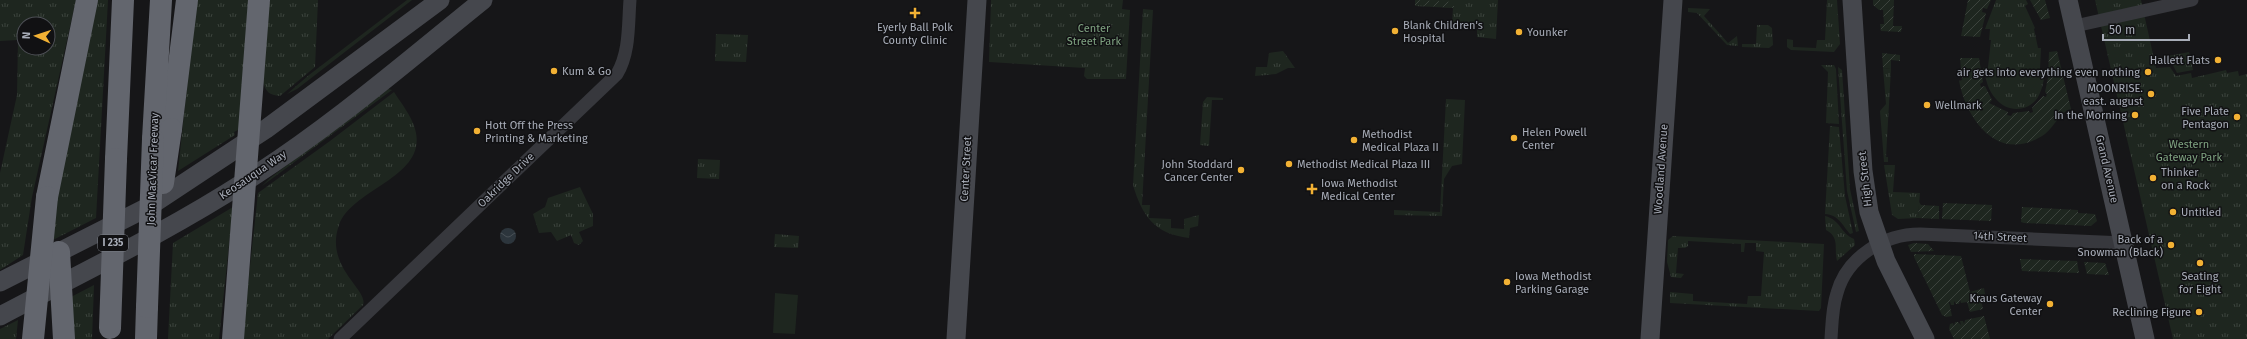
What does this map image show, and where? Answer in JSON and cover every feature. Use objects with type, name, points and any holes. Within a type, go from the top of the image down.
[{"type":"highway","points":[[33,339],[47,197],[87,0]]},
{"type":"highway","name":"I 235","points":[[110,333],[123,0]]},
{"type":"highway","name":"John MacVicar Freeway","points":[[146,339],[150,237],[166,172],[162,134],[161,0]]},
{"type":"highway","points":[[162,134],[186,0]]},
{"type":"highway","points":[[233,339],[260,0]]},
{"type":"highway","points":[[59,252],[64,339]]},
{"type":"main road","points":[[0,282],[148,207],[249,140],[440,0]]},
{"type":"main road","name":"Keosauqua Way","points":[[0,316],[184,220],[246,181],[337,116],[483,0]]},
{"type":"main road","name":"Center Street","points":[[956,339],[977,0]]},
{"type":"main road","name":"Woodland Avenue","points":[[1650,339],[1673,0]]},
{"type":"main road","name":"High Street","points":[[1852,0],[1865,191],[1878,244],[1925,339]]},
{"type":"main road","name":"Grand Avenue","points":[[2068,0],[2146,339]]},
{"type":"street","name":"Oakridge Drive","points":[[340,339],[617,74],[625,59],[627,49],[630,0]]},
{"type":"street","points":[[2074,26],[2192,0]]},
{"type":"street","name":"14th Street","points":[[1878,244],[1900,235],[1914,234],[2124,243]]},
{"type":"street","points":[[1832,339],[1834,305],[1841,282],[1854,263],[1878,244]]},
{"type":"green space","points":[[0,0],[76,0],[32,197],[23,255],[0,270],[0,173],[17,95],[18,56],[56,56],[56,16],[16,16],[16,40],[0,41]]},
{"type":"green space","points":[[96,0],[108,0],[96,218],[51,241],[58,192]]},
{"type":"green space","points":[[196,0],[251,0],[240,129],[234,132],[235,135],[178,171]]},
{"type":"green space","points":[[269,0],[318,0],[315,67],[280,96],[273,95],[268,92],[263,82]]},
{"type":"green space","points":[[407,0],[412,0],[297,89],[287,94],[309,75]]},
{"type":"green space","name":"Center Street Park","points":[[991,0],[1123,0],[1122,9],[1130,10],[1126,79],[1087,79],[1084,76],[1085,68],[989,62]]},
{"type":"green space","points":[[1415,0],[1498,0],[1496,39],[1477,37],[1477,24],[1452,23],[1453,8],[1415,6]]},
{"type":"green space","points":[[1415,0],[1454,2],[1454,8],[1415,5]]},
{"type":"green space","points":[[1827,0],[1837,0],[1840,44],[1834,52],[1791,50],[1787,47],[1787,39],[1793,40],[1793,47],[1816,48],[1817,40],[1825,40]]},
{"type":"green space","points":[[1873,0],[1894,0],[1893,26],[1902,26],[1901,32],[1881,31],[1880,24],[1884,24],[1883,10],[1879,10],[1873,5]]},
{"type":"green space","points":[[1968,0],[1991,0],[1987,9],[1983,8],[1982,12],[1986,13],[1980,37],[1961,36]]},
{"type":"green space","points":[[1996,0],[2026,0],[2028,4],[2025,6],[2035,28],[2038,48],[2041,48],[2040,69],[2045,70],[2044,80],[2038,97],[2029,106],[2024,108],[2018,109],[2006,107],[2001,104],[1991,92],[1983,68],[1988,67],[1991,40],[1989,40],[1990,29],[1985,29]]},
{"type":"green space","points":[[2030,0],[2045,0],[2050,18],[2041,20]]},
{"type":"green space","name":"Western Gateway Park","points":[[2095,0],[2141,0],[2156,68],[2170,67],[2176,76],[2191,73],[2192,78],[2226,70],[2227,73],[2238,71],[2239,76],[2247,74],[2247,339],[2173,339]]},
{"type":"green space","points":[[1688,8],[1710,9],[1704,16],[1728,43],[1737,36],[1738,46],[1727,45],[1697,13],[1688,12]]},
{"type":"green space","points":[[1143,9],[1153,10],[1142,205],[1150,205],[1149,218],[1141,206],[1133,185]]},
{"type":"green space","points":[[1757,25],[1768,25],[1772,28],[1773,45],[1769,48],[1742,47],[1742,44],[1756,44]]},
{"type":"green space","points":[[716,34],[748,35],[746,62],[715,61]]},
{"type":"green space","points":[[1283,51],[1295,68],[1288,68],[1276,74],[1255,76],[1256,67],[1267,67],[1269,53]]},
{"type":"green space","points":[[2057,51],[2071,109],[2067,110],[2045,134],[2029,142],[2014,145],[2000,142],[1988,134],[1978,124],[1969,111],[1963,96],[1959,81],[1962,80],[1960,58],[1979,58],[1983,82],[1980,84],[1981,87],[1985,86],[1992,100],[1989,103],[2008,112],[2007,115],[2011,116],[2013,113],[2033,112],[2032,108],[2043,96],[2046,97],[2047,94],[2045,92],[2048,78],[2049,52]]},
{"type":"green space","points":[[2189,52],[2193,70],[2177,73],[2168,56]]},
{"type":"green space","points":[[1882,53],[1900,55],[1900,61],[1891,60],[1891,69],[1883,68]]},
{"type":"green space","points":[[1821,65],[1834,65],[1836,69],[1839,124],[1826,123],[1828,72]]},
{"type":"green space","points":[[1838,67],[1842,70],[1850,189],[1859,231],[1856,232],[1847,191]]},
{"type":"green space","points":[[1883,68],[1891,69],[1886,157],[1888,157],[1888,162],[1884,162],[1880,111],[1886,104]]},
{"type":"green space","points":[[388,89],[392,90],[262,186],[270,178]]},
{"type":"green space","points":[[394,92],[406,109],[415,129],[416,145],[411,159],[401,171],[358,201],[347,212],[339,225],[336,240],[337,253],[342,265],[360,292],[363,299],[363,305],[328,339],[242,339],[258,193]]},
{"type":"green space","points":[[1207,97],[1223,98],[1223,100],[1212,100],[1209,146],[1200,145],[1203,102]]},
{"type":"green space","points":[[1446,99],[1465,100],[1462,164],[1452,166],[1444,179],[1442,216],[1394,215],[1394,210],[1440,212]]},
{"type":"green space","points":[[1830,126],[1839,127],[1845,196],[1853,233],[1850,234],[1837,218],[1825,214]]},
{"type":"green space","points":[[698,159],[720,160],[719,179],[697,178]]},
{"type":"green space","points":[[1884,165],[1895,165],[1893,192],[1920,193],[1918,218],[1898,219],[1892,215]]},
{"type":"green space","points":[[580,187],[593,214],[593,226],[579,232],[583,241],[579,245],[574,243],[571,235],[557,241],[551,232],[539,233],[533,214],[545,207],[548,198]]},
{"type":"green space","points":[[1919,202],[1921,205],[1939,206],[1939,219],[1918,218]]},
{"type":"green space","points":[[1943,203],[1992,205],[1991,221],[1942,219]]},
{"type":"green space","points":[[233,207],[219,339],[168,339],[173,243]]},
{"type":"green space","points":[[2022,207],[2078,210],[2078,213],[2095,214],[2097,221],[2091,226],[2024,223],[2021,222]]},
{"type":"green space","points":[[1199,215],[1198,226],[1190,228],[1189,238],[1177,236],[1159,228],[1149,218],[1171,219],[1171,228],[1184,229],[1184,219]]},
{"type":"green space","points":[[1825,216],[1838,223],[1849,236],[1854,239],[1855,245],[1837,261],[1835,240],[1826,230]]},
{"type":"green space","points":[[775,234],[799,236],[798,248],[774,247]]},
{"type":"green space","points":[[1673,236],[1824,244],[1821,308],[1819,311],[1670,303],[1670,292],[1693,294],[1693,301],[1747,304],[1748,296],[1761,296],[1764,252],[1756,251],[1756,243],[1745,243],[1744,252],[1741,252],[1741,244],[1688,241],[1688,246],[1685,248],[1678,248],[1676,273],[1684,274],[1681,278],[1671,277],[1667,262],[1668,240]]},
{"type":"green space","points":[[1914,243],[1928,244],[1934,251],[1911,252],[1908,245]]},
{"type":"green space","points":[[1914,254],[1961,256],[1970,292],[1984,288],[1985,294],[1980,295],[1983,309],[1970,312],[1967,302],[1961,303],[1960,300],[1959,304],[1956,304],[1954,301],[1954,305],[1951,305],[1949,302],[1952,316],[1946,317],[1942,315],[1914,257]]},
{"type":"green space","points":[[2020,259],[2077,261],[2079,273],[2022,271]]},
{"type":"green space","points":[[2084,262],[2105,263],[2109,275],[2087,274]]},
{"type":"green space","points":[[94,285],[92,339],[72,339],[71,297]]},
{"type":"green space","points":[[775,293],[798,295],[795,334],[773,333]]},
{"type":"green space","points":[[1984,316],[1990,339],[1954,339],[1949,329],[1950,324],[1953,323],[1954,326],[1955,322],[1958,322],[1961,325],[1960,321],[1963,321],[1964,324],[1965,320]]},
{"type":"green space","points":[[18,320],[16,339],[0,339],[0,329]]},
{"type":"water","points":[[505,228],[511,228],[516,233],[514,242],[511,244],[505,244],[500,239],[500,233]]},
{"type":"place","name":"Eyerly Ball Polk County Clinic","points":[[915,13]]},
{"type":"place","name":"Blank Children's Hospital","points":[[1395,31]]},
{"type":"place","name":"Younker","points":[[1519,32]]},
{"type":"place","name":"Hallett Flats","points":[[2218,60]]},
{"type":"place","name":"Kum & Go","points":[[554,71]]},
{"type":"place","name":"air gets into everything even nothing","points":[[2148,72]]},
{"type":"place","name":"MOONRISE. east. august","points":[[2151,94]]},
{"type":"place","name":"Wellmark","points":[[1927,105]]},
{"type":"place","name":"In the Morning","points":[[2135,115]]},
{"type":"place","name":"Five Plate Pentagon","points":[[2237,117]]},
{"type":"place","name":"Hott Off the Press Printing & Marketing","points":[[477,131]]},
{"type":"place","name":"Helen Powell Center","points":[[1514,138]]},
{"type":"place","name":"Methodist Medical Plaza II","points":[[1354,140]]},
{"type":"place","name":"Methodist Medical Plaza III","points":[[1289,164]]},
{"type":"place","name":"John Stoddard Cancer Center","points":[[1241,170]]},
{"type":"place","name":"Thinker on a Rock","points":[[2153,178]]},
{"type":"place","name":"Iowa Methodist Medical Center","points":[[1312,189]]},
{"type":"place","name":"Untitled","points":[[2173,212]]},
{"type":"place","name":"Back of a Snowman (Black)","points":[[2171,245]]},
{"type":"place","name":"Seating for Eight","points":[[2200,263]]},
{"type":"place","name":"Iowa Methodist Parking Garage","points":[[1507,282]]},
{"type":"place","name":"Kraus Gateway Center","points":[[2050,304]]},
{"type":"place","name":"Reclining Figure","points":[[2199,312]]}]
